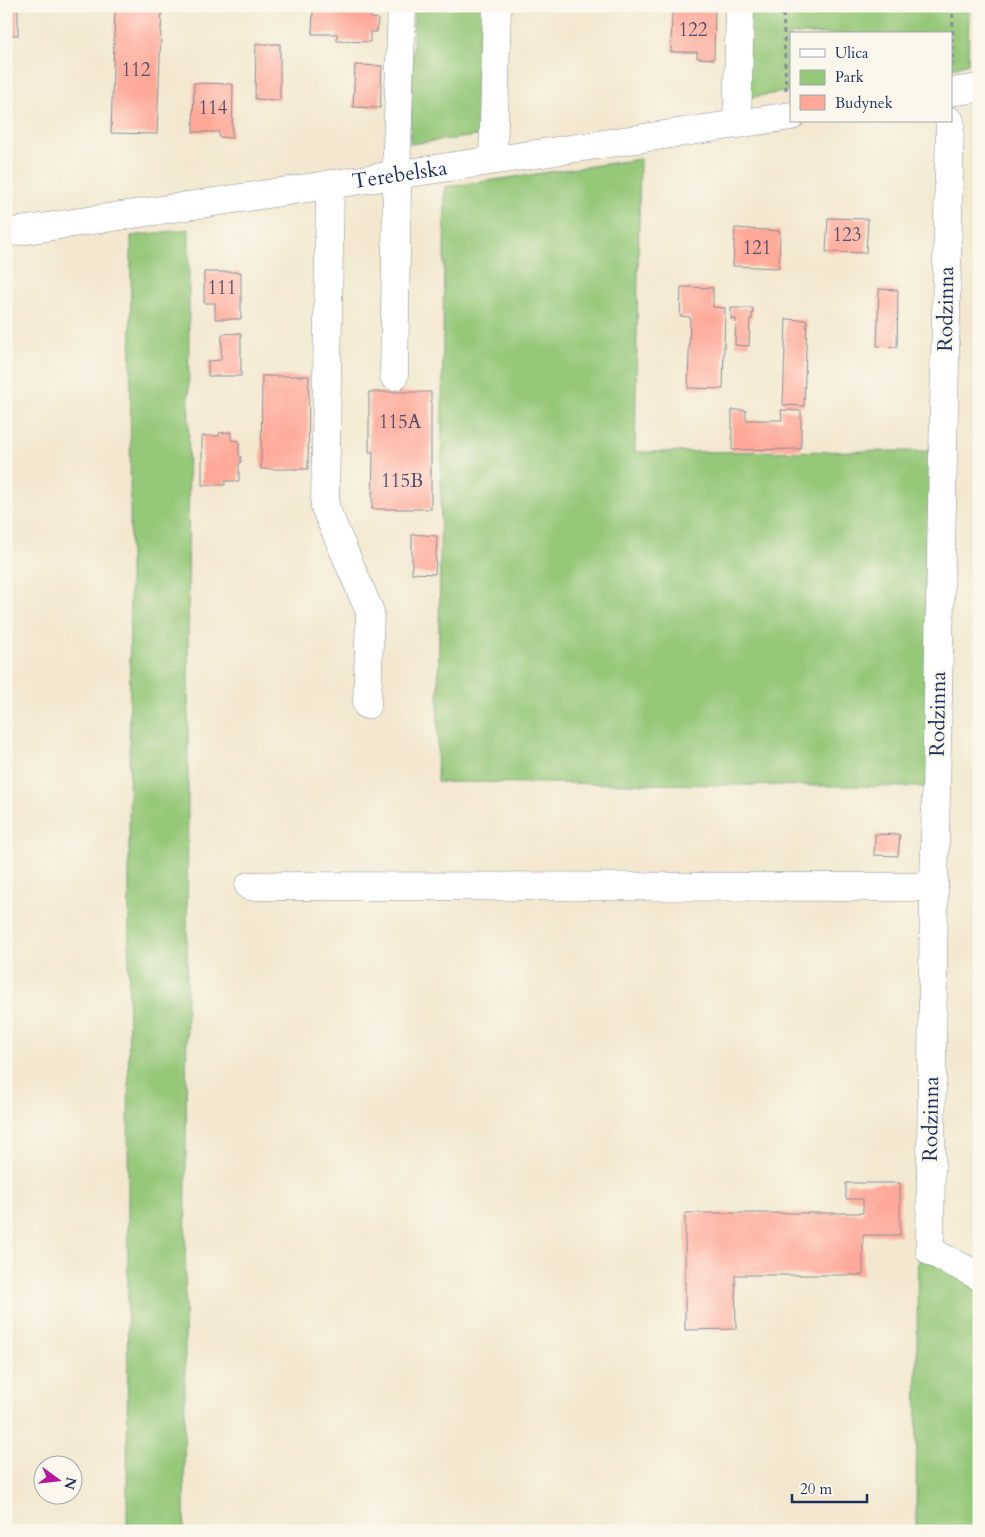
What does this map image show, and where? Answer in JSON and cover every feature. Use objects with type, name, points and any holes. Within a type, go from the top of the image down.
[{"type":"street","points":[[394,376],[396,174],[402,6]]},
{"type":"street","points":[[494,160],[497,6]]},
{"type":"street","points":[[737,124],[740,6]]},
{"type":"street","points":[[952,92],[979,88]]},
{"type":"street","name":"Terebelska","points":[[6,233],[790,116]]},
{"type":"street","name":"Rodzinna","points":[[950,122],[934,887],[930,1251],[979,1276]]},
{"type":"street","points":[[330,184],[325,507],[370,612],[367,705]]},
{"type":"street","points":[[250,886],[934,887]]},
{"type":"path","points":[[783,6],[787,100],[790,112]]},
{"type":"path","points":[[952,74],[953,6]]},
{"type":"green space","points":[[414,6],[488,6],[485,135],[410,144]]},
{"type":"green space","points":[[735,6],[969,6],[968,63],[952,69],[952,32],[790,32],[790,91],[734,100]]},
{"type":"green space","points":[[640,159],[635,452],[939,451],[929,787],[437,782],[445,187]]},
{"type":"green space","points":[[189,229],[184,1531],[127,1531],[131,236]]},
{"type":"green space","points":[[918,1181],[939,1246],[979,1263],[979,1531],[916,1531]]},
{"type":"building","points":[[6,6],[18,6],[18,35],[6,35]]},
{"type":"building","points":[[115,6],[162,6],[157,134],[111,133]]},
{"type":"building","points":[[338,6],[371,6],[371,18],[378,19],[377,32],[370,32],[370,42],[337,41],[337,34],[312,34],[313,9],[338,10]]},
{"type":"building","points":[[687,6],[715,6],[714,59],[697,58],[697,52],[671,52],[672,8],[687,8]]},
{"type":"building","points":[[256,44],[280,44],[280,100],[255,99]]},
{"type":"building","points":[[355,65],[382,66],[380,108],[353,107]]},
{"type":"building","points":[[194,83],[233,84],[232,138],[219,137],[219,132],[193,132]]},
{"type":"building","points":[[828,218],[868,219],[866,253],[826,252]]},
{"type":"building","points":[[735,228],[780,231],[779,268],[733,266]]},
{"type":"building","points":[[204,272],[241,272],[241,319],[215,319],[215,303],[204,303]]},
{"type":"building","points":[[681,287],[713,288],[713,307],[725,308],[723,389],[688,388],[690,317],[680,316]]},
{"type":"building","points":[[879,289],[898,290],[897,347],[877,346]]},
{"type":"building","points":[[731,308],[753,308],[752,319],[750,319],[749,346],[735,345],[736,319],[731,319]]},
{"type":"building","points":[[786,319],[807,320],[804,406],[783,405]]},
{"type":"building","points":[[241,333],[241,376],[208,376],[208,361],[221,360],[222,334]]},
{"type":"building","points":[[262,376],[309,376],[308,469],[261,469]]},
{"type":"building","points":[[369,392],[431,392],[431,509],[372,509],[373,452],[369,452]]},
{"type":"building","points":[[732,410],[746,410],[746,420],[782,420],[781,410],[801,411],[801,449],[732,450]]},
{"type":"building","points":[[231,432],[231,440],[239,441],[241,462],[239,464],[239,481],[225,481],[225,485],[202,485],[202,436],[219,436],[219,433]]},
{"type":"building","points":[[412,534],[437,536],[435,574],[412,573]]},
{"type":"building","points":[[875,834],[900,835],[898,856],[874,855]]},
{"type":"building","points":[[846,1183],[900,1183],[900,1235],[863,1235],[863,1275],[735,1275],[736,1329],[685,1330],[685,1213],[863,1213],[863,1199],[846,1199]]}]
